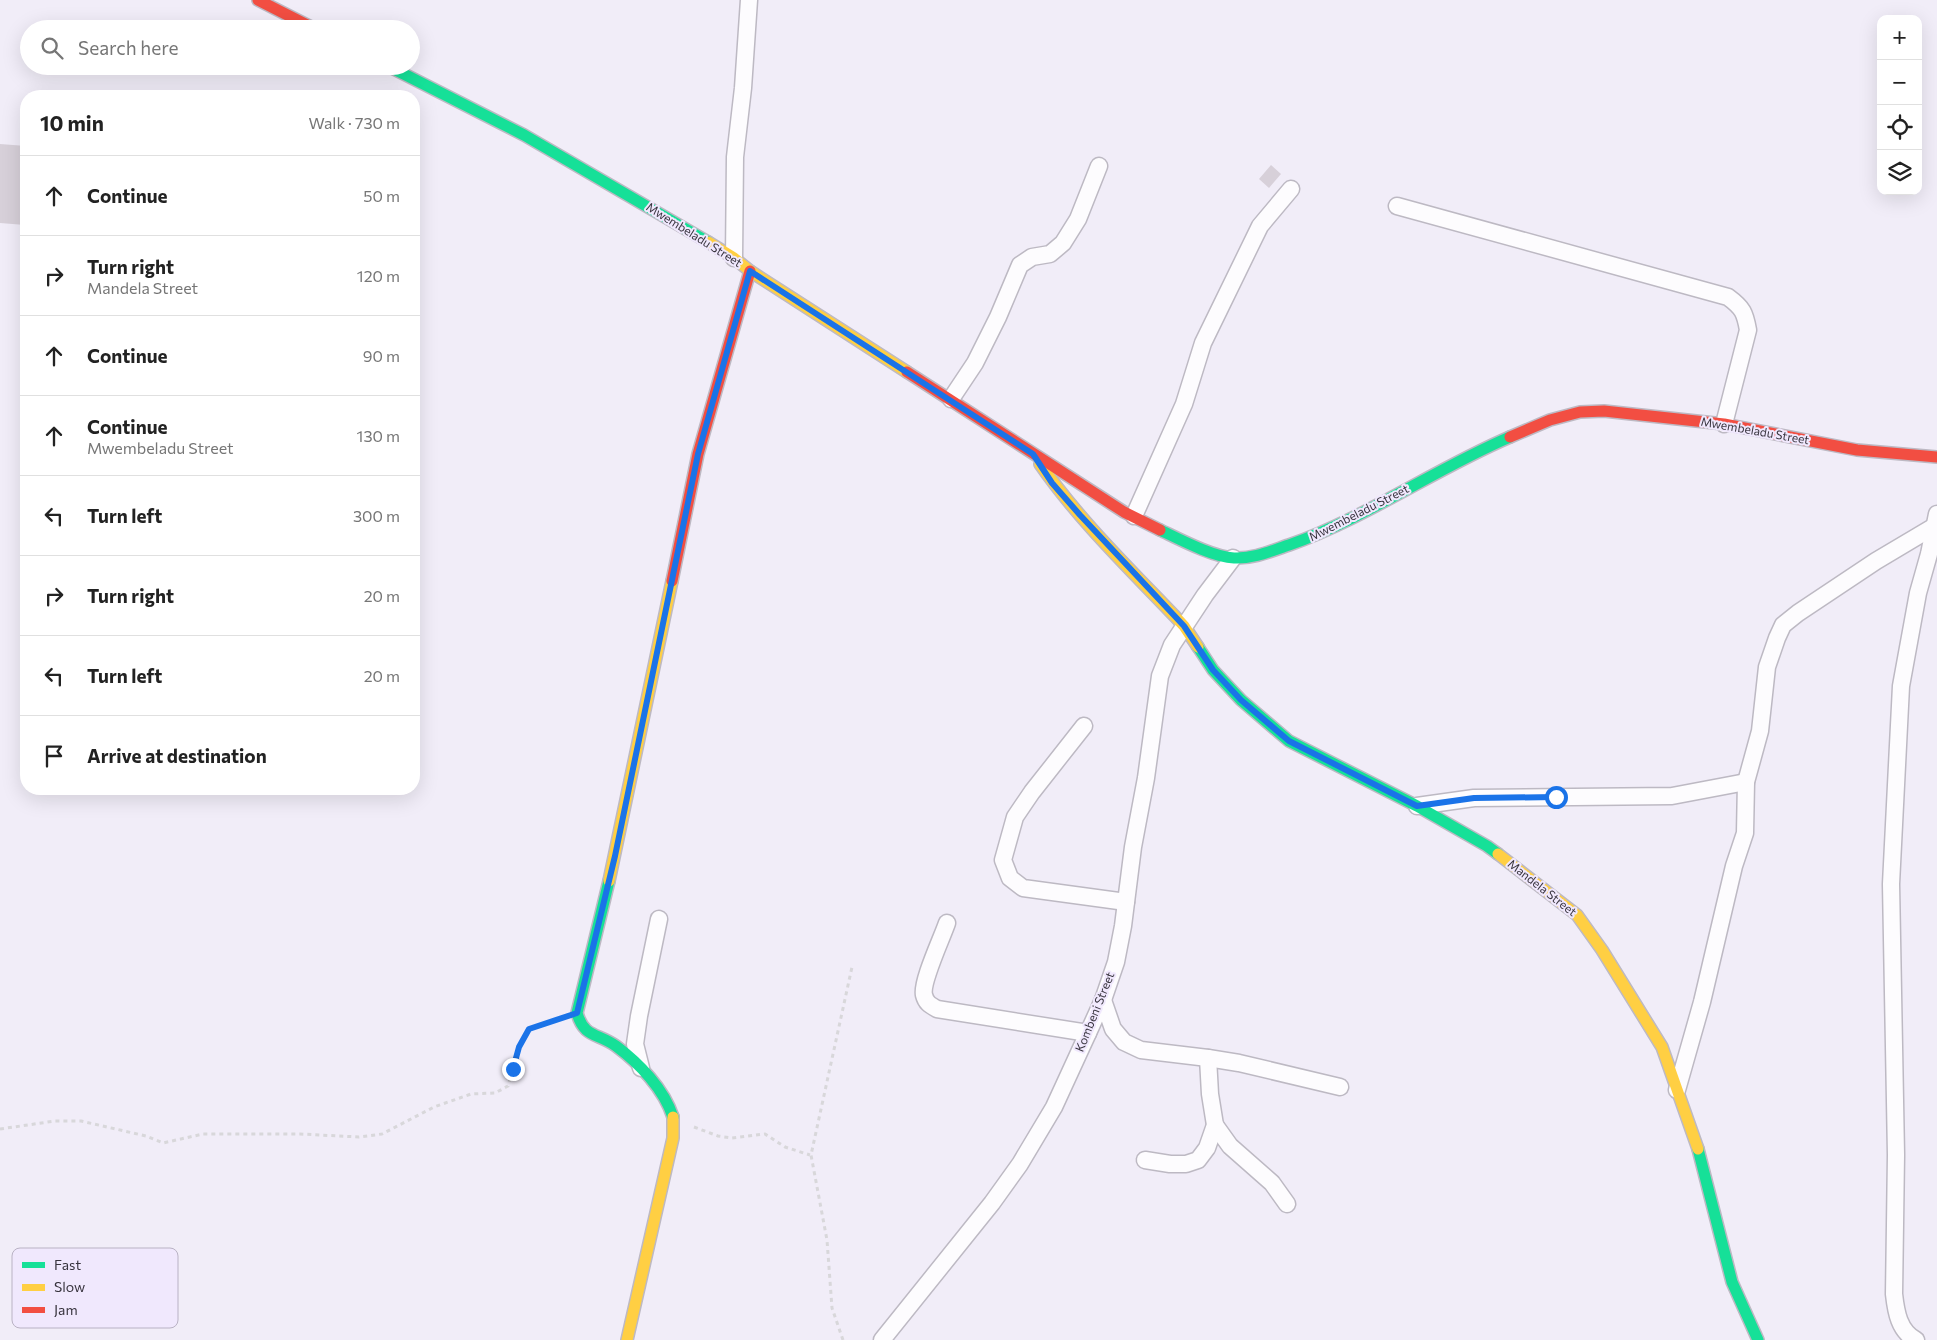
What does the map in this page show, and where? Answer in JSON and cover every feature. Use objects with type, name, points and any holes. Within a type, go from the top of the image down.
[{"type":"street","points":[[258,0],[297,20]]},
{"type":"street","points":[[734,258],[735,157],[743,88],[749,0]]},
{"type":"street","name":"Mwembeladu Street","points":[[406,75],[524,135],[689,230],[1124,512],[1196,547],[1233,558],[1257,556],[1320,534],[1480,450],[1550,420],[1580,412],[1604,412],[1724,424],[1857,450],[1937,457]]},
{"type":"street","points":[[951,399],[975,363],[998,317],[1020,265],[1032,257],[1050,254],[1063,244],[1078,220],[1099,166]]},
{"type":"street","points":[[1134,516],[1184,404],[1203,343],[1260,226],[1291,189]]},
{"type":"street","points":[[1397,206],[1728,297],[1740,306],[1746,317],[1748,330],[1724,424]]},
{"type":"street","points":[[627,1340],[655,1222],[668,1150],[674,1132],[674,1120],[670,1108],[641,1068],[611,1042],[588,1033],[580,1026],[577,1013],[615,856],[698,454],[750,271]]},
{"type":"street","name":"Mandela Street","points":[[1033,454],[1052,483],[1080,515],[1184,626],[1213,670],[1241,700],[1289,741],[1417,806],[1487,846],[1577,915],[1602,950],[1662,1047],[1702,1160],[1732,1282],[1758,1340]]},
{"type":"street","points":[[1677,1090],[1702,1002],[1734,866],[1745,833],[1746,782],[1760,731],[1767,667],[1783,626],[1798,613],[1936,520]]},
{"type":"street","points":[[1916,1340],[1908,1336],[1896,1316],[1894,1294],[1896,1155],[1891,884],[1901,686],[1918,593],[1936,520]]},
{"type":"street","name":"Kombeni Street","points":[[882,1340],[992,1203],[1020,1164],[1054,1108],[1103,1000],[1116,962],[1160,676],[1172,645],[1233,558]]},
{"type":"street","points":[[1084,726],[1032,792],[1016,817],[1004,860],[1010,878],[1022,888],[1126,902]]},
{"type":"street","points":[[1417,806],[1474,798],[1672,796],[1746,782]]},
{"type":"street","points":[[641,1068],[635,1044],[659,919]]},
{"type":"street","points":[[947,923],[927,974],[923,993],[928,1004],[937,1009],[1088,1033]]},
{"type":"street","points":[[1103,1000],[1113,1029],[1124,1042],[1140,1050],[1208,1058],[1340,1087]]},
{"type":"street","points":[[1145,1160],[1186,1164],[1198,1160],[1207,1148],[1214,1125],[1208,1058]]},
{"type":"street","points":[[1214,1125],[1230,1146],[1272,1183],[1287,1204]]},
{"type":"path","points":[[844,1340],[832,1308],[827,1240],[811,1155],[852,967]]},
{"type":"path","points":[[0,1129],[55,1120],[81,1121],[146,1136],[163,1143],[203,1134],[359,1136],[382,1134],[434,1108],[472,1094],[495,1093],[508,1086],[519,1047],[529,1029],[577,1013]]},
{"type":"path","points":[[674,1120],[718,1136],[732,1138],[765,1134],[785,1147],[811,1155]]},
{"type":"building","points":[[0,144],[20,146],[20,225],[0,223]]},
{"type":"building","points":[[1271,165],[1281,174],[1269,188],[1259,179]]},
{"type":"traffic: fast","points":[[406,75],[524,135],[708,242]]},
{"type":"traffic: fast","points":[[1160,530],[1196,547],[1226,557],[1241,558],[1262,554],[1318,534],[1510,437]]},
{"type":"traffic: fast","points":[[1198,647],[1213,670],[1241,700],[1289,741],[1417,806],[1498,854]]},
{"type":"traffic: fast","points":[[609,881],[577,1013],[580,1021],[588,1031],[616,1046],[650,1077],[664,1096],[673,1117]]},
{"type":"traffic: fast","points":[[1698,1149],[1732,1282],[1758,1340]]},
{"type":"traffic: slow","points":[[708,242],[907,372]]},
{"type":"traffic: slow","points":[[1040,464],[1073,507],[1184,626],[1198,647]]},
{"type":"traffic: slow","points":[[609,881],[672,581]]},
{"type":"traffic: slow","points":[[1498,854],[1577,915],[1602,950],[1662,1047],[1698,1149]]},
{"type":"traffic: slow","points":[[627,1340],[673,1138],[673,1117]]},
{"type":"traffic: jam","points":[[258,0],[297,20]]},
{"type":"traffic: jam","points":[[672,581],[698,454],[750,271]]},
{"type":"traffic: jam","points":[[907,372],[1124,512],[1160,530]]},
{"type":"traffic: jam","points":[[1510,437],[1550,420],[1580,412],[1604,411],[1724,424],[1857,450],[1937,457]]},
{"type":"route","points":[[513,1069],[519,1047],[529,1029],[577,1013],[615,856],[698,454],[750,271],[951,399],[1033,454],[1052,483],[1080,515],[1184,626],[1213,670],[1262,720],[1289,741],[1417,806],[1474,798],[1556,797]]}]
